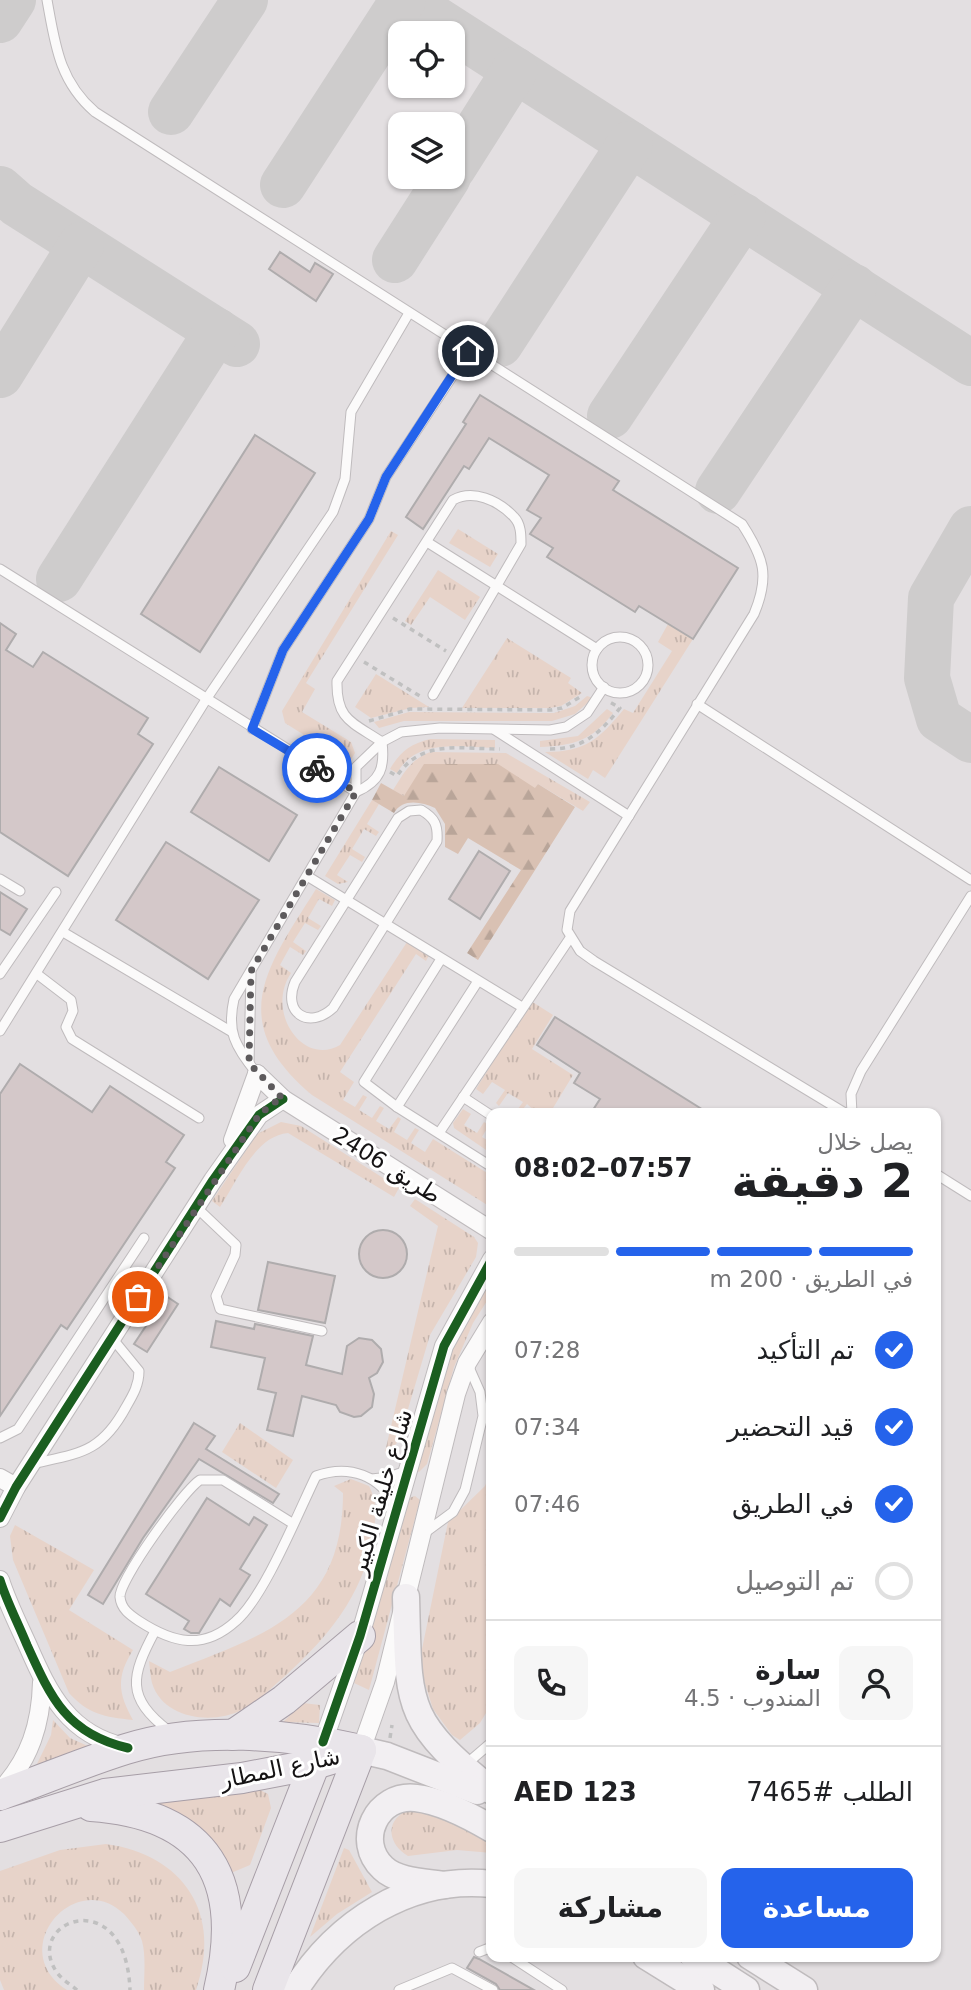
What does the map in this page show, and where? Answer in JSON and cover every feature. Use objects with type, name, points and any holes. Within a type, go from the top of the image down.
[{"type":"main road","points":[[406,1597],[408,1674],[417,1715],[429,1735],[486,1786]]},
{"type":"main road","points":[[233,1735],[284,1700],[360,1636]]},
{"type":"main road","name":"شارع المطار","points":[[0,1793],[128,1748],[187,1739],[233,1735],[279,1736],[319,1753]]},
{"type":"main road","points":[[361,1750],[458,1782],[486,1794]]},
{"type":"main road","name":"شارع المطار","points":[[0,1827],[66,1804],[126,1790],[205,1784],[319,1753],[361,1750]]},
{"type":"main road","name":"شارع خليفة الكبير","points":[[268,1990],[361,1750]]},
{"type":"main road","name":"شارع خليفة الكبير","points":[[225,1990],[319,1753]]},
{"type":"main road","points":[[486,1826],[451,1810],[415,1798],[394,1800],[377,1813],[369,1832],[372,1853],[384,1869],[403,1878],[445,1885],[486,1884]]},
{"type":"main road","points":[[66,1804],[139,1811],[169,1823],[194,1842],[213,1865],[221,1883],[229,1926],[219,1990]]},
{"type":"main road","points":[[295,1990],[318,1957],[357,1921],[394,1900],[445,1885]]},
{"type":"main road","points":[[650,1962],[679,1990]]},
{"type":"main road","points":[[654,1962],[701,1990]]},
{"type":"main road","points":[[702,1962],[746,1990]]},
{"type":"main road","points":[[760,1962],[804,1990]]},
{"type":"street","name":"طريق 2406","points":[[253,1068],[283,1099],[486,1227]]},
{"type":"street","points":[[213,1180],[237,1131],[253,1068]]},
{"type":"street","points":[[0,1518],[8,1482],[30,1464],[213,1180],[259,1115],[273,1103],[283,1099]]},
{"type":"street","name":"شارع خليفة الكبير","points":[[319,1753],[360,1636],[444,1346],[486,1270]]},
{"type":"street","name":"شارع خليفة الكبير","points":[[361,1750],[384,1682],[467,1363],[486,1332]]},
{"type":"street","points":[[406,1473],[418,1491],[432,1491]]},
{"type":"street","points":[[0,1580],[42,1678],[61,1711],[82,1730],[112,1744],[128,1748]]},
{"type":"street","points":[[0,1793],[23,1765],[39,1722],[42,1678]]},
{"type":"lane","points":[[47,0],[62,70],[74,92],[95,112],[742,524],[758,548],[764,573],[763,592],[754,614],[570,911],[567,930],[580,951],[594,961],[837,1108]]},
{"type":"lane","points":[[0,1031],[64,932],[206,698],[333,512],[345,480],[351,412],[409,313]]},
{"type":"lane","points":[[252,729],[283,650],[369,519],[386,477],[468,351]]},
{"type":"lane","points":[[382,742],[342,715],[338,706],[337,681],[453,500],[464,494],[477,493],[515,517],[520,529],[521,544],[433,695]]},
{"type":"lane","points":[[427,542],[597,649]]},
{"type":"lane","points":[[0,569],[356,792]]},
{"type":"lane","points":[[611,638],[628,638],[642,648],[648,664],[643,681],[629,691],[601,692],[592,665],[597,649],[611,638]]},
{"type":"lane","points":[[356,792],[356,767],[382,742],[401,732],[550,730],[566,727],[587,713],[601,692]]},
{"type":"lane","points":[[697,704],[971,880]]},
{"type":"lane","points":[[494,730],[629,816]]},
{"type":"lane","points":[[253,1068],[240,1054],[232,1032],[230,1015],[234,999],[356,792],[376,780],[382,771],[382,742]]},
{"type":"lane","points":[[421,810],[432,817],[438,828],[436,841],[385,924],[324,1017],[312,1019],[300,1015],[292,1006],[290,994],[398,818],[409,811],[421,810]]},
{"type":"lane","points":[[307,876],[522,1007]]},
{"type":"lane","points":[[0,879],[20,891]]},
{"type":"lane","points":[[1,970],[55,891]]},
{"type":"lane","points":[[852,1108],[851,1094],[861,1071],[971,897]]},
{"type":"lane","points":[[64,932],[232,1032]]},
{"type":"lane","points":[[439,1133],[570,938]]},
{"type":"lane","points":[[441,959],[364,1079],[370,1089],[486,1163]]},
{"type":"lane","points":[[251,971],[253,1068]]},
{"type":"lane","points":[[37,974],[71,1000],[73,1011],[66,1027],[72,1039],[199,1118]]},
{"type":"lane","points":[[397,1107],[478,981]]},
{"type":"lane","points":[[463,1097],[486,1112]]},
{"type":"lane","points":[[941,1177],[971,1196]]},
{"type":"lane","points":[[196,1207],[236,1245],[235,1255],[216,1296],[220,1309],[322,1331]]},
{"type":"lane","points":[[0,1438],[18,1429],[144,1238]]},
{"type":"lane","points":[[30,1464],[85,1450],[114,1430],[135,1392],[139,1371],[112,1338]]},
{"type":"lane","points":[[421,1535],[453,1511],[465,1490],[483,1416],[480,1392],[467,1363]]},
{"type":"lane","points":[[292,1523],[223,1480],[200,1480],[190,1486],[126,1578],[120,1594],[125,1610],[155,1631],[186,1642],[213,1636],[236,1621],[253,1600],[316,1476],[345,1469],[371,1479],[387,1492],[397,1510]]},
{"type":"lane","points":[[371,1479],[406,1473]]},
{"type":"lane","points":[[155,1631],[139,1661],[136,1691],[158,1722],[168,1731],[187,1739]]},
{"type":"lane","points":[[455,1761],[471,1760],[486,1747]]},
{"type":"lane","points":[[479,1952],[486,1949]]},
{"type":"lane","points":[[519,1962],[562,1990]]},
{"type":"lane","points":[[399,1990],[452,1968],[493,1990]]},
{"type":"path","points":[[382,611],[455,656]]},
{"type":"path","points":[[353,656],[418,696],[425,698],[433,695]]},
{"type":"path","points":[[360,727],[372,719],[410,709],[551,710],[575,703],[587,691],[601,692]]},
{"type":"path","points":[[372,1718],[393,1725],[417,1715]]},
{"type":"path","points":[[77,1990],[57,1972],[51,1948],[55,1936],[64,1926],[75,1920],[87,1919],[100,1922],[116,1941],[127,1964],[130,1990]]},
{"type":"green space","points":[[458,529],[498,554],[490,567],[449,543]]},
{"type":"green space","points":[[391,531],[398,535],[306,683],[315,689],[302,712],[351,742],[355,753],[349,763],[285,723],[282,711]]},
{"type":"green space","points":[[438,570],[480,597],[465,620],[430,597],[411,625],[405,621]]},
{"type":"green space","points":[[668,624],[693,639],[605,778],[593,770],[588,779],[545,752],[571,750],[581,746],[599,736],[624,709],[633,713],[672,651],[658,642]]},
{"type":"green space","points":[[507,638],[571,678],[568,683],[582,693],[561,706],[550,708],[462,708]]},
{"type":"green space","points":[[376,674],[429,707],[411,708],[371,718],[355,707]]},
{"type":"green space","points":[[587,696],[593,698],[575,714],[552,721],[404,721],[379,728],[374,722],[409,712],[554,713],[575,706]]},
{"type":"green space","points":[[607,709],[613,713],[590,735],[572,743],[540,747],[540,741],[578,736]]},
{"type":"green space","points":[[430,739],[495,740],[495,748],[453,746],[427,749],[405,762],[397,773],[390,769],[406,750]]},
{"type":"green space","points":[[430,752],[506,753],[590,802],[583,811],[538,784],[536,788],[404,796],[393,790],[412,763]]},
{"type":"green space","points":[[424,764],[498,764],[535,788],[538,784],[575,807],[478,960],[467,953],[521,870],[468,838],[458,854],[445,847],[445,824],[435,808],[407,803],[394,813],[372,800],[381,783],[404,796]]},
{"type":"green space","points":[[372,800],[379,804],[367,824],[379,832],[376,836],[364,829],[352,849],[365,857],[362,862],[350,855],[337,875],[348,882],[338,884],[325,876]]},
{"type":"green space","points":[[316,889],[335,900],[332,906],[319,899],[308,918],[321,926],[318,930],[305,923],[293,942],[306,951],[303,955],[290,947],[280,965],[291,973],[284,988],[282,1004],[285,1019],[292,1032],[301,1042],[313,1049],[326,1050],[340,1045],[407,942],[429,955],[426,961],[416,954],[340,1072],[354,1082],[343,1100],[355,1107],[363,1095],[367,1097],[359,1110],[372,1118],[380,1106],[384,1108],[376,1121],[389,1129],[398,1117],[401,1119],[394,1132],[407,1140],[415,1128],[419,1130],[411,1143],[425,1152],[433,1139],[486,1172],[486,1204],[312,1095],[285,1068],[269,1043],[262,1018],[263,994],[270,969]]},
{"type":"green space","points":[[531,1001],[553,1015],[532,1049],[573,1075],[553,1108],[531,1108],[527,1104],[524,1108],[519,1108],[523,1102],[508,1093],[499,1106],[496,1103],[505,1090],[492,1082],[483,1094],[476,1089]]},
{"type":"green space","points":[[463,1109],[471,1114],[464,1125],[477,1133],[484,1122],[486,1123],[482,1137],[486,1139],[486,1150],[454,1128],[453,1123]]},
{"type":"green space","points":[[281,1122],[301,1126],[399,1188],[394,1197],[288,1133],[276,1136],[256,1151],[220,1207],[212,1201],[257,1134]]},
{"type":"green space","points":[[415,1199],[474,1237],[478,1243],[476,1257],[430,1335],[400,1436],[396,1444],[385,1452],[438,1226],[410,1206]]},
{"type":"green space","points":[[486,1287],[486,1302],[473,1323],[454,1367],[427,1464],[419,1472],[417,1471],[444,1366],[466,1318]]},
{"type":"green space","points":[[240,1423],[293,1460],[276,1488],[222,1452]]},
{"type":"green space","points":[[351,1479],[369,1486],[372,1493],[376,1511],[373,1537],[361,1579],[329,1631],[284,1677],[242,1710],[230,1715],[203,1718],[190,1716],[166,1705],[152,1683],[149,1661],[170,1672],[237,1645],[292,1614],[313,1593],[329,1566],[339,1534],[343,1493],[334,1486]]},
{"type":"green space","points":[[486,1484],[486,1713],[480,1723],[460,1740],[452,1735],[433,1709],[423,1677],[421,1654],[448,1522]]},
{"type":"green space","points":[[415,1496],[420,1500],[369,1690],[354,1683],[409,1498]]},
{"type":"green space","points":[[15,1525],[94,1570],[69,1610],[133,1650],[124,1669],[121,1685],[124,1701],[133,1720],[97,1713],[83,1706],[69,1693],[13,1560],[10,1536]]},
{"type":"green space","points":[[303,1703],[320,1705],[319,1723],[283,1722]]},
{"type":"green space","points":[[53,1720],[70,1738],[90,1747],[36,1766],[51,1735]]},
{"type":"green space","points":[[260,1790],[268,1794],[271,1808],[250,1865],[231,1873],[170,1810],[158,1803]]},
{"type":"green space","points":[[406,1811],[432,1812],[486,1838],[486,1852],[457,1850],[408,1856],[393,1840],[392,1827]]},
{"type":"green space","points":[[106,1844],[133,1850],[157,1861],[176,1875],[190,1893],[200,1913],[204,1937],[203,1962],[196,1990],[144,1990],[144,1953],[137,1930],[124,1914],[105,1902],[86,1900],[68,1907],[54,1919],[45,1936],[43,1954],[49,1973],[67,1990],[4,1990],[0,1980],[0,1871],[60,1850]]},
{"type":"green space","points":[[344,1848],[349,1850],[372,1892],[337,1914],[310,1937]]},
{"type":"building","points":[[280,252],[310,272],[315,263],[333,274],[316,301],[269,269]]},
{"type":"building","points":[[480,395],[619,481],[613,490],[738,568],[693,639],[639,606],[635,612],[547,557],[553,548],[530,534],[541,518],[527,510],[549,475],[489,438],[469,469],[464,466],[423,529],[406,517],[466,424],[463,422]]},
{"type":"building","points":[[255,435],[315,473],[200,652],[141,614]]},
{"type":"building","points":[[0,623],[16,634],[6,650],[33,667],[43,652],[148,718],[138,734],[153,744],[68,876],[0,832]]},
{"type":"building","points":[[219,767],[297,815],[269,861],[191,812]]},
{"type":"building","points":[[166,842],[259,900],[208,979],[116,920]]},
{"type":"building","points":[[479,851],[510,871],[480,919],[449,899]]},
{"type":"building","points":[[0,892],[27,909],[10,935],[0,929]]},
{"type":"building","points":[[555,1017],[700,1108],[594,1108],[600,1099],[574,1083],[580,1073],[537,1045]]},
{"type":"building","points":[[20,1064],[92,1112],[110,1086],[184,1135],[166,1162],[175,1168],[67,1329],[61,1325],[0,1416],[0,1094]]},
{"type":"building","points":[[383,1230],[400,1237],[407,1254],[400,1271],[383,1278],[366,1271],[359,1254],[366,1237]]},
{"type":"building","points":[[268,1262],[335,1276],[325,1323],[258,1310]]},
{"type":"building","points":[[166,1296],[178,1304],[147,1352],[134,1344]]},
{"type":"building","points":[[216,1321],[254,1329],[255,1324],[313,1336],[306,1365],[342,1374],[347,1346],[359,1338],[372,1340],[381,1349],[383,1362],[377,1373],[369,1378],[374,1394],[372,1407],[361,1416],[354,1417],[340,1412],[336,1405],[302,1396],[293,1436],[267,1430],[276,1393],[258,1389],[265,1358],[211,1347]]},
{"type":"building","points":[[194,1423],[215,1436],[206,1449],[279,1494],[273,1503],[199,1459],[143,1538],[103,1604],[88,1595]]},
{"type":"building","points":[[207,1498],[249,1525],[254,1517],[267,1525],[240,1569],[250,1575],[230,1606],[220,1599],[199,1633],[191,1633],[184,1629],[189,1621],[146,1594]]},
{"type":"building","points":[[474,1957],[534,1990],[500,1990],[496,1984],[467,1968]]},
{"type":"taxiway","points":[[0,20],[13,0]]},
{"type":"taxiway","points":[[171,112],[245,0]]},
{"type":"taxiway","points":[[283,185],[403,0]]},
{"type":"taxiway","points":[[406,0],[971,363]]},
{"type":"taxiway","points":[[465,149],[515,70]]},
{"type":"taxiway","points":[[500,344],[630,144]]},
{"type":"taxiway","points":[[0,189],[17,204],[237,344]]},
{"type":"taxiway","points":[[395,260],[440,189]]},
{"type":"taxiway","points":[[610,416],[743,216]]},
{"type":"taxiway","points":[[0,375],[81,245]]},
{"type":"taxiway","points":[[718,491],[854,287]]},
{"type":"taxiway","points":[[59,579],[217,331]]},
{"type":"taxiway","points":[[971,529],[931,598],[927,678],[939,719],[971,740]]},
{"type":"cycle path","points":[[0,1518],[16,1487],[213,1180],[259,1115],[283,1099]]},
{"type":"cycle path","points":[[323,1742],[360,1636],[444,1346],[486,1270]]},
{"type":"cycle path","points":[[0,1580],[53,1697],[76,1723],[90,1733],[107,1742],[128,1748]]},
{"type":"way so far","points":[[138,1297],[213,1180],[259,1115],[273,1103],[283,1099],[249,1063],[248,1012],[251,971],[356,792],[317,768]]},
{"type":"route","points":[[317,768],[252,729],[283,650],[369,519],[386,477],[468,351]]}]
